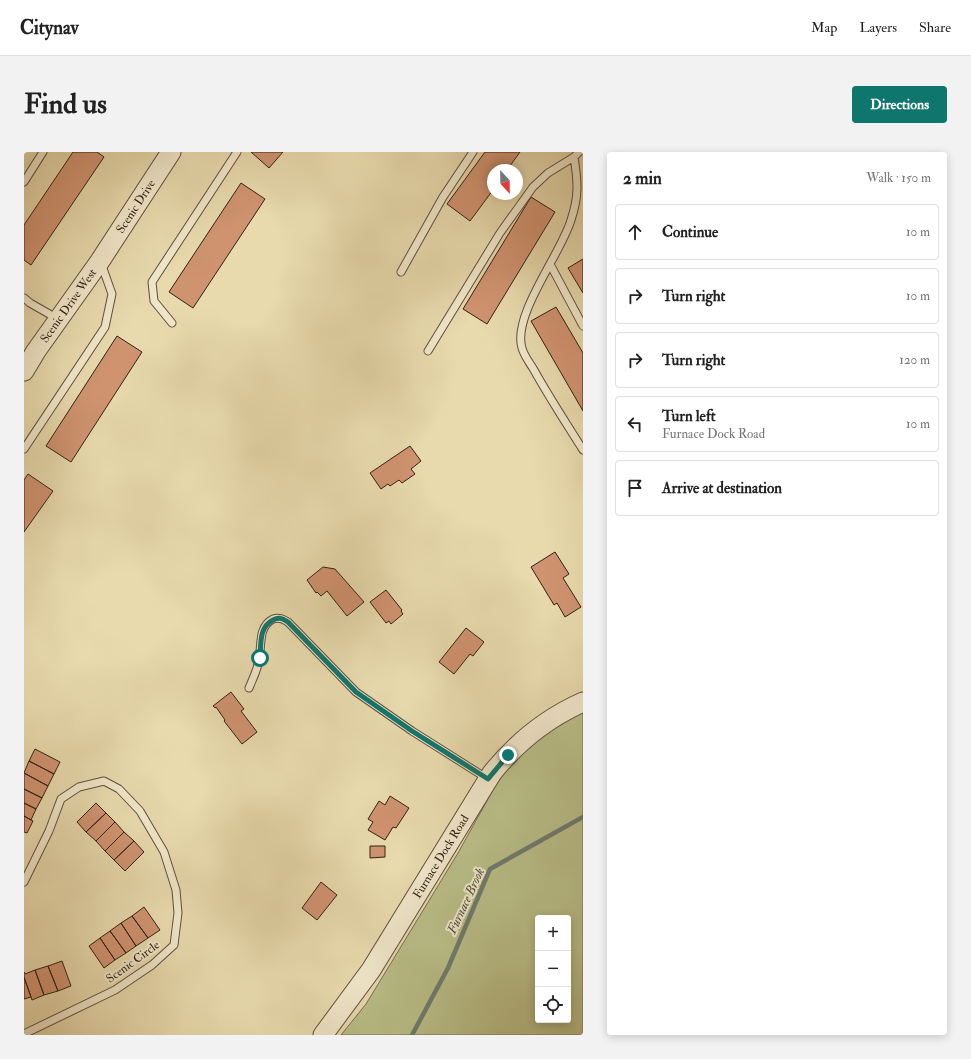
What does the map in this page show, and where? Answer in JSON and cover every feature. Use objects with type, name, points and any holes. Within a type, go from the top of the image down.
[{"type":"street","name":"Scenic Drive","points":[[100,261],[172,152]]},
{"type":"street","name":"Scenic Drive West","points":[[25,369],[58,319],[100,261]]},
{"type":"street","name":"Furnace Dock Road","points":[[323,1035],[371,970],[488,779],[519,743],[536,729],[583,702]]},
{"type":"lane","points":[[24,182],[43,152]]},
{"type":"lane","points":[[172,323],[154,301],[152,282],[237,152]]},
{"type":"lane","points":[[401,272],[443,197],[473,152]]},
{"type":"lane","points":[[428,351],[500,233],[533,187],[548,173],[576,155],[578,181],[577,197],[571,222],[523,320],[521,338],[522,349],[542,386],[583,450]]},
{"type":"lane","points":[[24,449],[105,327],[112,294],[100,261]]},
{"type":"lane","points":[[550,264],[583,326]]},
{"type":"lane","points":[[24,298],[58,319]]},
{"type":"lane","points":[[249,688],[257,671],[260,658],[261,635],[264,627],[276,618],[282,618],[288,622],[356,692],[412,731],[488,779]]},
{"type":"lane","name":"Scenic Circle","points":[[24,882],[49,831],[61,799],[79,787],[104,781],[119,789],[140,811],[164,852],[176,890],[178,913],[174,945],[152,965],[115,990],[24,1034]]},
{"type":"green space","points":[[583,712],[583,1035],[341,1035],[366,1004],[458,853],[499,779],[521,753],[547,732]]},
{"type":"building","points":[[73,152],[97,152],[104,157],[31,265],[24,260],[24,225]]},
{"type":"building","points":[[251,152],[283,152],[269,168]]},
{"type":"building","points":[[485,152],[520,152],[511,164],[487,164],[487,198],[470,221],[447,204]]},
{"type":"building","points":[[241,183],[265,199],[193,308],[169,292]]},
{"type":"building","points":[[531,197],[555,212],[487,324],[463,309]]},
{"type":"building","points":[[583,259],[583,293],[568,268]]},
{"type":"building","points":[[556,307],[583,353],[583,411],[531,321]]},
{"type":"building","points":[[117,336],[142,352],[71,462],[46,446]]},
{"type":"building","points":[[410,446],[421,461],[411,469],[415,474],[402,483],[399,480],[390,486],[388,484],[381,489],[370,473]]},
{"type":"building","points":[[28,474],[53,491],[24,532],[24,480]]},
{"type":"building","points":[[555,552],[569,574],[563,578],[581,607],[565,617],[557,603],[554,605],[531,567]]},
{"type":"building","points":[[323,567],[335,569],[364,602],[347,616],[327,591],[321,596],[317,592],[316,593],[307,580]]},
{"type":"building","points":[[386,590],[402,610],[401,611],[403,614],[391,624],[389,621],[386,623],[370,602]]},
{"type":"building","points":[[466,628],[484,642],[473,656],[470,654],[454,674],[439,662]]},
{"type":"building","points":[[231,692],[244,709],[241,711],[257,732],[242,744],[224,721],[225,720],[216,707],[215,708],[213,706]]},
{"type":"building","points":[[35,749],[60,762],[54,774],[29,761]]},
{"type":"building","points":[[29,761],[54,774],[48,786],[24,773]]},
{"type":"building","points":[[24,773],[48,786],[42,798],[24,789]]},
{"type":"building","points":[[24,789],[42,798],[36,809],[24,803]]},
{"type":"building","points":[[390,796],[409,808],[396,828],[393,827],[385,840],[368,830],[373,822],[368,819],[379,801],[385,805]]},
{"type":"building","points":[[24,803],[36,809],[31,820],[24,816]]},
{"type":"building","points":[[96,803],[106,813],[86,832],[77,822]]},
{"type":"building","points":[[106,813],[115,822],[96,841],[86,832]]},
{"type":"building","points":[[24,816],[33,821],[27,833],[24,832]]},
{"type":"building","points":[[115,822],[124,832],[105,851],[96,841]]},
{"type":"building","points":[[124,832],[134,841],[114,860],[105,851]]},
{"type":"building","points":[[134,841],[144,852],[125,871],[114,860]]},
{"type":"building","points":[[370,846],[385,846],[385,857],[370,858]]},
{"type":"building","points":[[321,882],[337,895],[317,920],[302,908]]},
{"type":"building","points":[[144,907],[160,930],[148,938],[132,916]]},
{"type":"building","points":[[132,916],[148,938],[136,946],[121,923]]},
{"type":"building","points":[[121,923],[136,946],[126,953],[110,931]]},
{"type":"building","points":[[110,931],[126,953],[115,960],[100,938]]},
{"type":"building","points":[[100,938],[115,960],[104,968],[89,946]]},
{"type":"building","points":[[62,961],[71,986],[58,991],[48,966]]},
{"type":"building","points":[[48,966],[58,991],[44,995],[35,970]]},
{"type":"building","points":[[35,970],[44,995],[32,1000],[24,977],[24,972],[25,974]]},
{"type":"building","points":[[24,977],[31,997],[24,999]]},
{"type":"waterway","name":"Furnace Brook","points":[[412,1035],[448,968],[490,869],[583,817]]},
{"type":"route","points":[[260,658],[261,635],[264,627],[276,618],[282,618],[288,622],[356,692],[412,731],[488,779],[508,755]]}]
